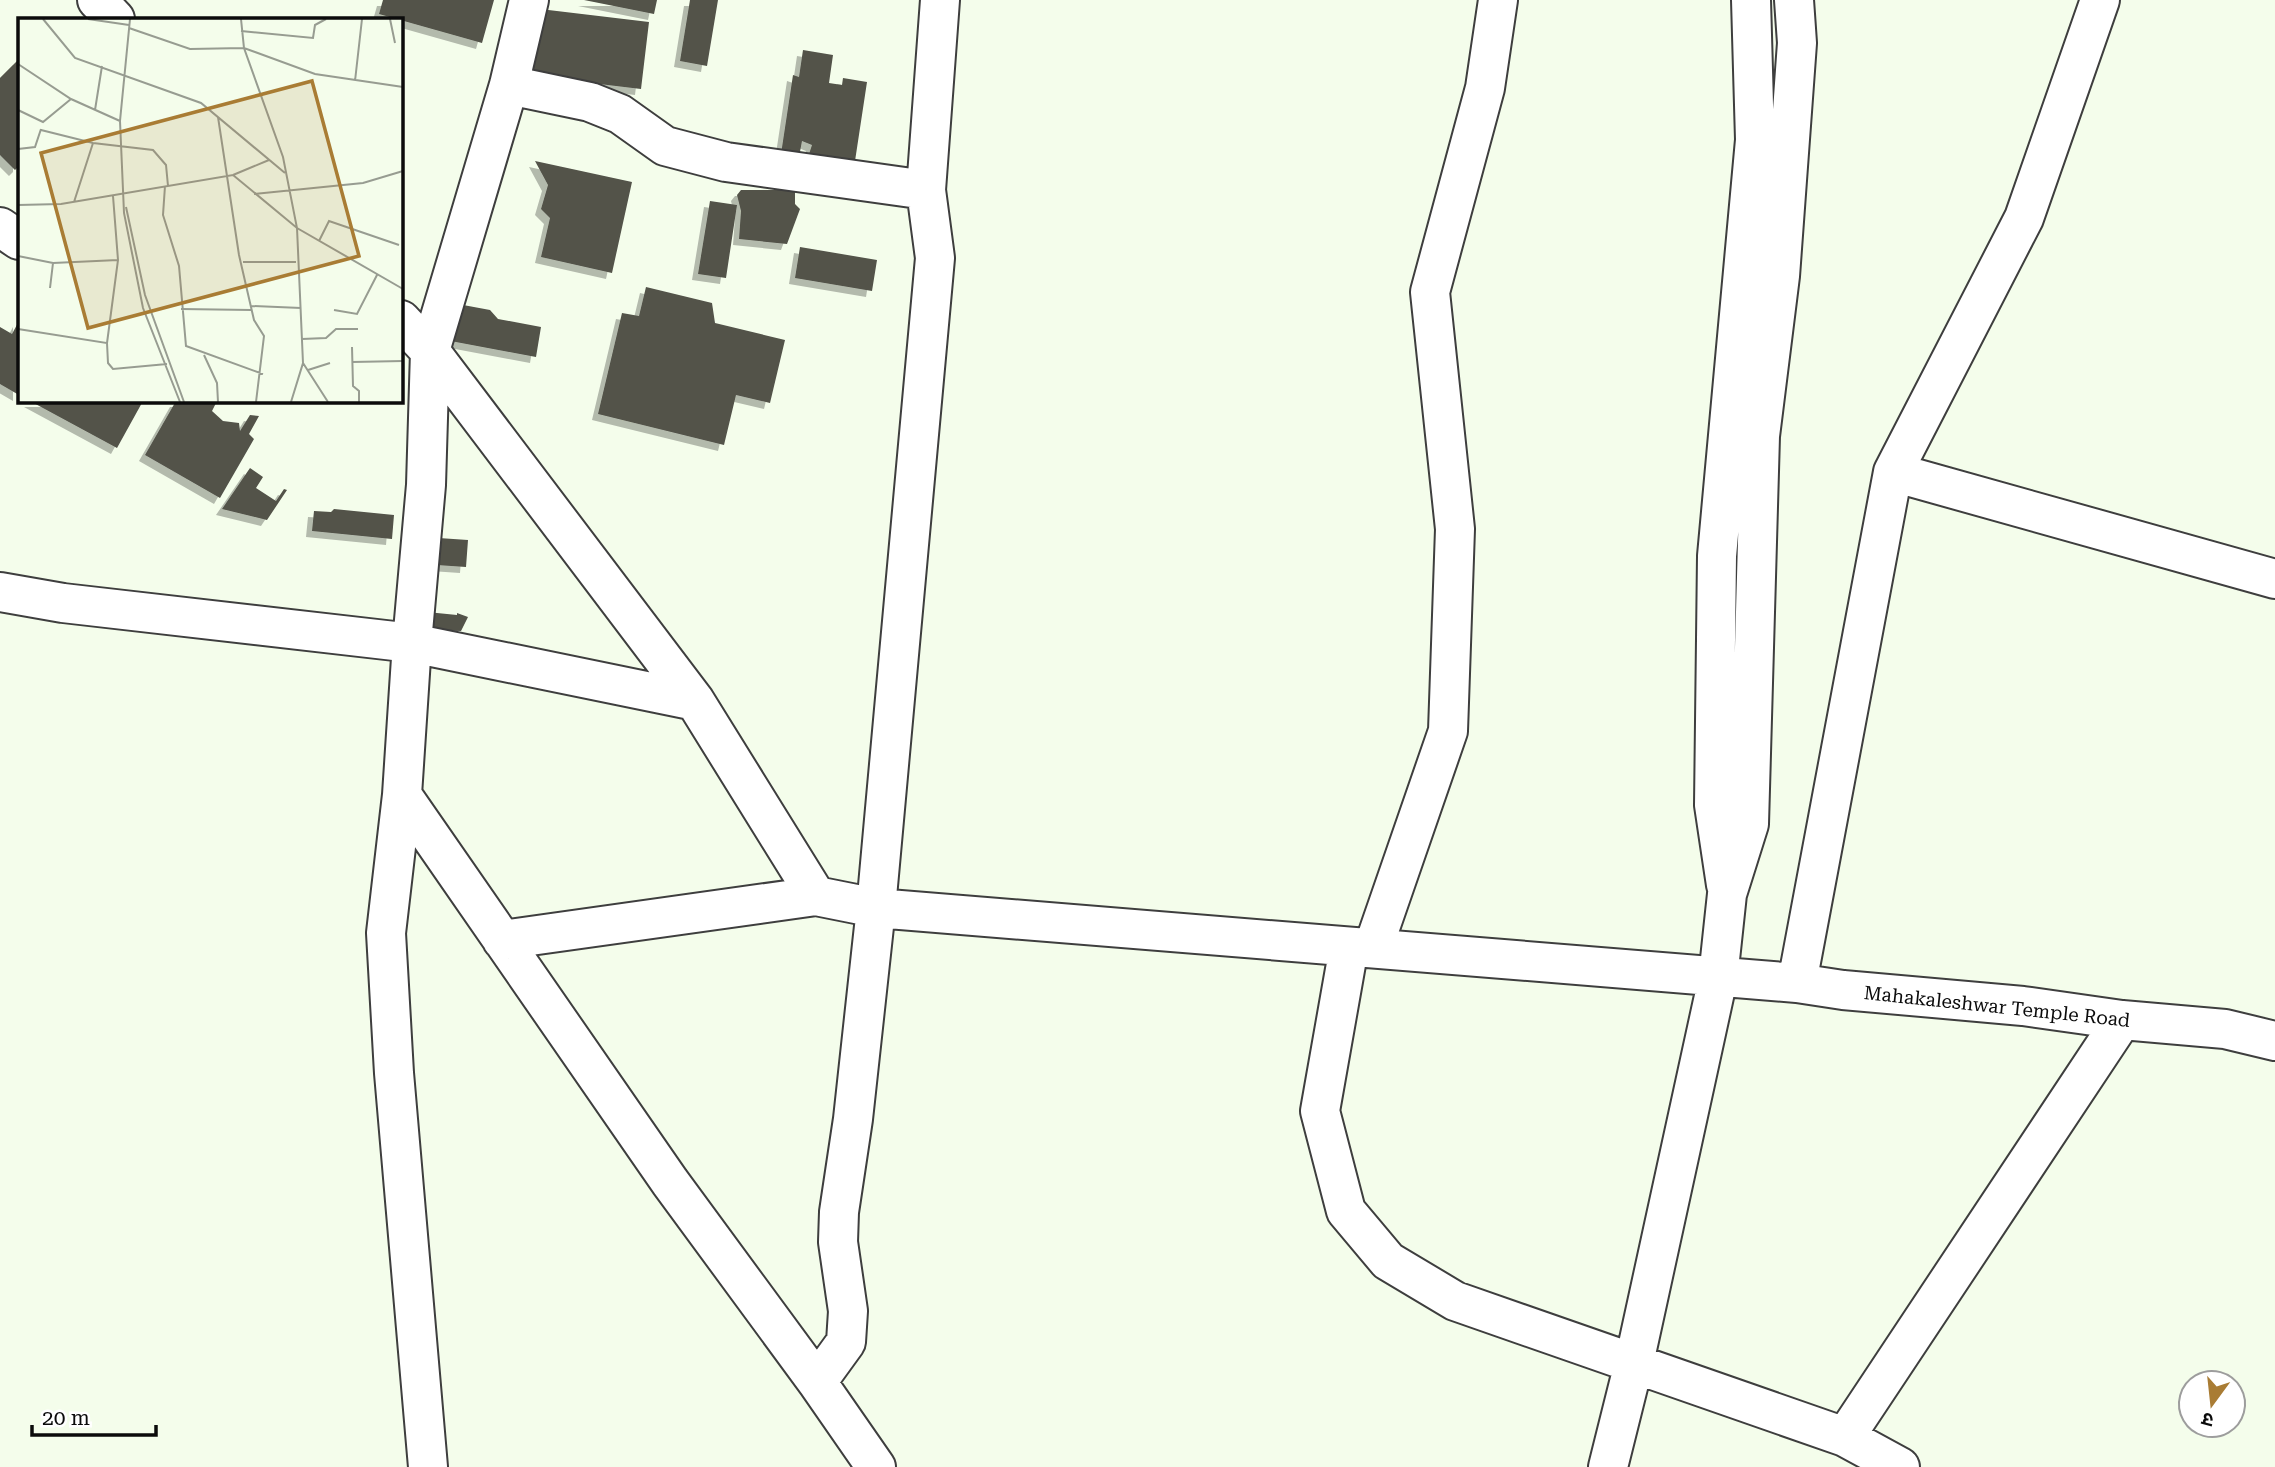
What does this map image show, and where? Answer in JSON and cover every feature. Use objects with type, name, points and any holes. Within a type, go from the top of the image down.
[{"type":"street","points":[[97,0],[114,18]]},
{"type":"street","points":[[428,1467],[394,1073],[386,933],[402,795],[426,485],[430,351],[509,85],[529,0]]},
{"type":"street","points":[[817,1382],[846,1342],[848,1311],[838,1242],[839,1212],[853,1119],[876,908],[936,258],[926,190],[940,0]]},
{"type":"street","points":[[1498,0],[1485,88],[1430,292],[1455,529],[1448,731],[1361,947],[1320,1111],[1346,1211],[1388,1261],[1455,1301],[1845,1437],[1900,1467]]},
{"type":"street","points":[[1727,894],[1714,805],[1717,556],[1755,140],[1751,0]]},
{"type":"street","points":[[1608,1467],[1718,978],[1727,894],[1749,824],[1760,436],[1784,236],[1797,43],[1794,0]]},
{"type":"street","points":[[1797,983],[1893,472],[2024,218],[2100,0]]},
{"type":"street","points":[[509,85],[590,102],[620,114],[665,146],[726,162],[926,190]]},
{"type":"street","points":[[0,227],[18,239]]},
{"type":"street","points":[[402,321],[430,351],[695,701],[816,896]]},
{"type":"street","points":[[1893,472],[2275,579]]},
{"type":"street","points":[[0,592],[63,603],[412,643],[695,701]]},
{"type":"street","points":[[402,795],[670,1182],[876,1467]]},
{"type":"street","name":"Mahakaleshwar Temple Road","points":[[502,940],[816,896],[876,908],[1797,983],[2225,1029],[2275,1041]]},
{"type":"street","points":[[1845,1437],[2122,1020]]},
{"type":"building","points":[[383,0],[494,0],[482,43],[402,20],[402,18],[379,14]]},
{"type":"building","points":[[584,0],[657,0],[654,14]]},
{"type":"building","points":[[690,0],[718,0],[707,66],[680,61]]},
{"type":"building","points":[[540,9],[649,22],[641,89],[566,80],[565,76],[532,72]]},
{"type":"building","points":[[803,50],[833,55],[829,83],[842,85],[843,78],[867,82],[855,161],[809,154],[812,145],[802,141],[799,157],[781,154],[793,75],[799,77]]},
{"type":"building","points":[[18,60],[18,167],[15,170],[0,155],[0,78]]},
{"type":"building","points":[[535,161],[632,182],[612,273],[541,257],[550,218],[541,209],[548,185]]},
{"type":"building","points":[[741,190],[795,190],[795,204],[800,209],[787,244],[739,239],[741,211],[737,195]]},
{"type":"building","points":[[710,201],[737,205],[726,278],[698,274]]},
{"type":"building","points":[[800,247],[877,260],[872,291],[795,278]]},
{"type":"building","points":[[646,287],[712,303],[715,323],[785,340],[770,403],[736,395],[724,445],[598,414],[622,313],[639,316]]},
{"type":"building","points":[[447,302],[490,310],[498,319],[541,327],[536,357],[440,339]]},
{"type":"building","points":[[18,323],[18,394],[0,384],[0,327],[12,334]]},
{"type":"building","points":[[32,402],[142,402],[117,448]]},
{"type":"building","points":[[175,402],[216,402],[212,411],[223,421],[239,423],[240,431],[250,415],[259,416],[249,434],[254,439],[220,498],[145,455]]},
{"type":"building","points":[[250,468],[263,477],[256,488],[276,501],[284,489],[287,490],[267,520],[222,509]]},
{"type":"building","points":[[334,509],[394,515],[392,539],[312,531],[314,511],[331,512]]},
{"type":"building","points":[[424,537],[468,540],[466,567],[422,564]]},
{"type":"building","points":[[417,611],[457,613],[468,617],[461,631],[419,630]]}]
